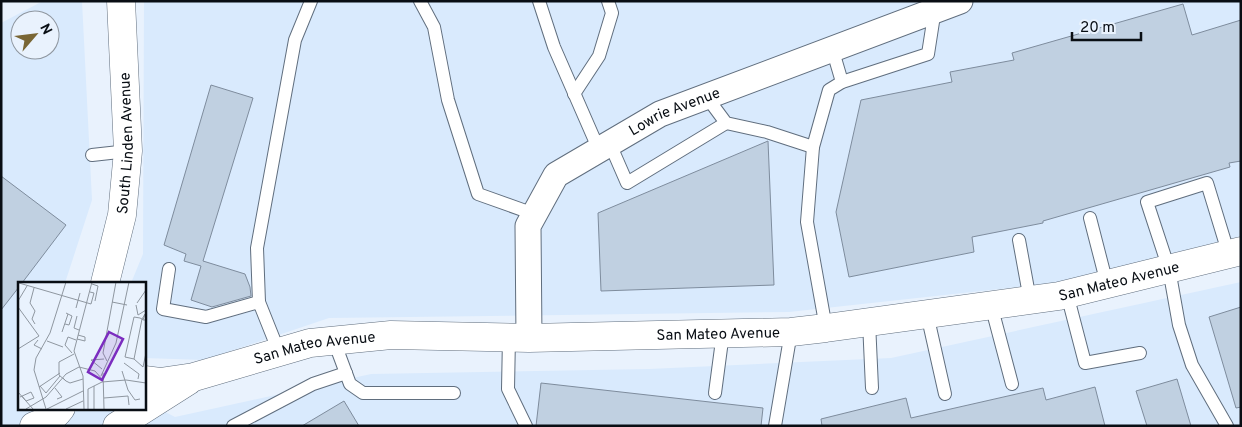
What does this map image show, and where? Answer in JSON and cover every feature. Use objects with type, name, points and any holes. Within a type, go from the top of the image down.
[{"type":"main road","name":"South Linden Avenue","points":[[105,282],[122,215],[128,151],[121,1]]},
{"type":"main road","name":"San Mateo Avenue","points":[[145,409],[194,377],[310,343],[391,335],[519,338],[792,332],[1067,294],[1235,253]]},
{"type":"main road","name":"San Mateo Avenue","points":[[149,375],[194,377]]},
{"type":"main road","points":[[35,410],[33,426],[46,422],[54,417],[59,410]]},
{"type":"main road","name":"San Mateo Avenue","points":[[123,424],[144,410]]},
{"type":"street","name":"Lowrie Avenue","points":[[519,338],[528,226],[556,175],[660,114],[960,1]]},
{"type":"lane","points":[[279,352],[259,302],[257,248],[295,40],[311,1]]},
{"type":"lane","points":[[420,1],[434,27],[448,100],[478,194],[534,214]]},
{"type":"lane","points":[[538,1],[554,48],[574,94],[627,184],[726,123]]},
{"type":"lane","points":[[574,94],[598,56],[612,13],[608,1]]},
{"type":"lane","points":[[826,328],[808,222],[813,147],[829,90],[842,82],[928,54],[935,9]]},
{"type":"lane","points":[[832,48],[842,82]]},
{"type":"lane","points":[[706,96],[726,123],[767,132],[813,147]]},
{"type":"lane","points":[[92,155],[128,151]]},
{"type":"lane","points":[[1227,426],[1192,365],[1179,325],[1169,269],[1147,202],[1207,183],[1235,253]]},
{"type":"lane","points":[[1090,218],[1107,284]]},
{"type":"lane","points":[[1018,240],[1030,300]]},
{"type":"lane","points":[[169,269],[163,309],[206,317],[259,302]]},
{"type":"lane","points":[[1067,294],[1085,363],[1140,353]]},
{"type":"lane","points":[[991,305],[1012,384]]},
{"type":"lane","points":[[927,314],[945,394]]},
{"type":"lane","points":[[869,322],[872,388]]},
{"type":"lane","points":[[775,426],[792,332]]},
{"type":"lane","points":[[715,393],[723,333]]},
{"type":"lane","points":[[519,338],[508,389],[526,426]]},
{"type":"lane","points":[[334,341],[350,384],[363,393],[454,393]]},
{"type":"lane","points":[[233,426],[313,384],[346,373]]},
{"type":"shaded area","points":[[43,1],[82,1],[92,200],[65,282],[18,282],[18,410],[145,410],[145,402],[175,417],[371,374],[649,369],[891,358],[1241,282],[1241,426],[1,426],[1,23],[10,18],[10,60],[60,60],[60,10],[26,10]]},
{"type":"shaded area","points":[[144,1],[1241,1],[1241,236],[1063,282],[789,312],[329,318],[204,360],[145,358],[145,282],[131,282],[143,254]]},
{"type":"building","points":[[1183,4],[1192,35],[1241,20],[1241,161],[1229,163],[1230,167],[1043,221],[1043,223],[972,237],[974,252],[849,277],[836,212],[861,100],[952,82],[950,72],[1014,60],[1012,53]]},
{"type":"building","points":[[211,85],[253,98],[203,261],[245,274],[251,296],[212,307],[191,300],[201,266],[184,261],[186,254],[164,245]]},
{"type":"building","points":[[768,141],[774,285],[601,291],[598,213]]},
{"type":"building","points":[[1,176],[66,225],[23,282],[18,282],[18,288],[1,310]]},
{"type":"building","points":[[1241,307],[1241,407],[1236,408],[1209,317]]},
{"type":"building","points":[[1177,379],[1191,426],[1147,426],[1136,391]]},
{"type":"building","points":[[541,383],[763,408],[761,426],[536,426]]},
{"type":"building","points":[[1095,387],[1105,426],[822,426],[821,419],[906,398],[911,418],[1043,388],[1046,400]]},
{"type":"building","points":[[344,401],[359,426],[302,426]]}]
